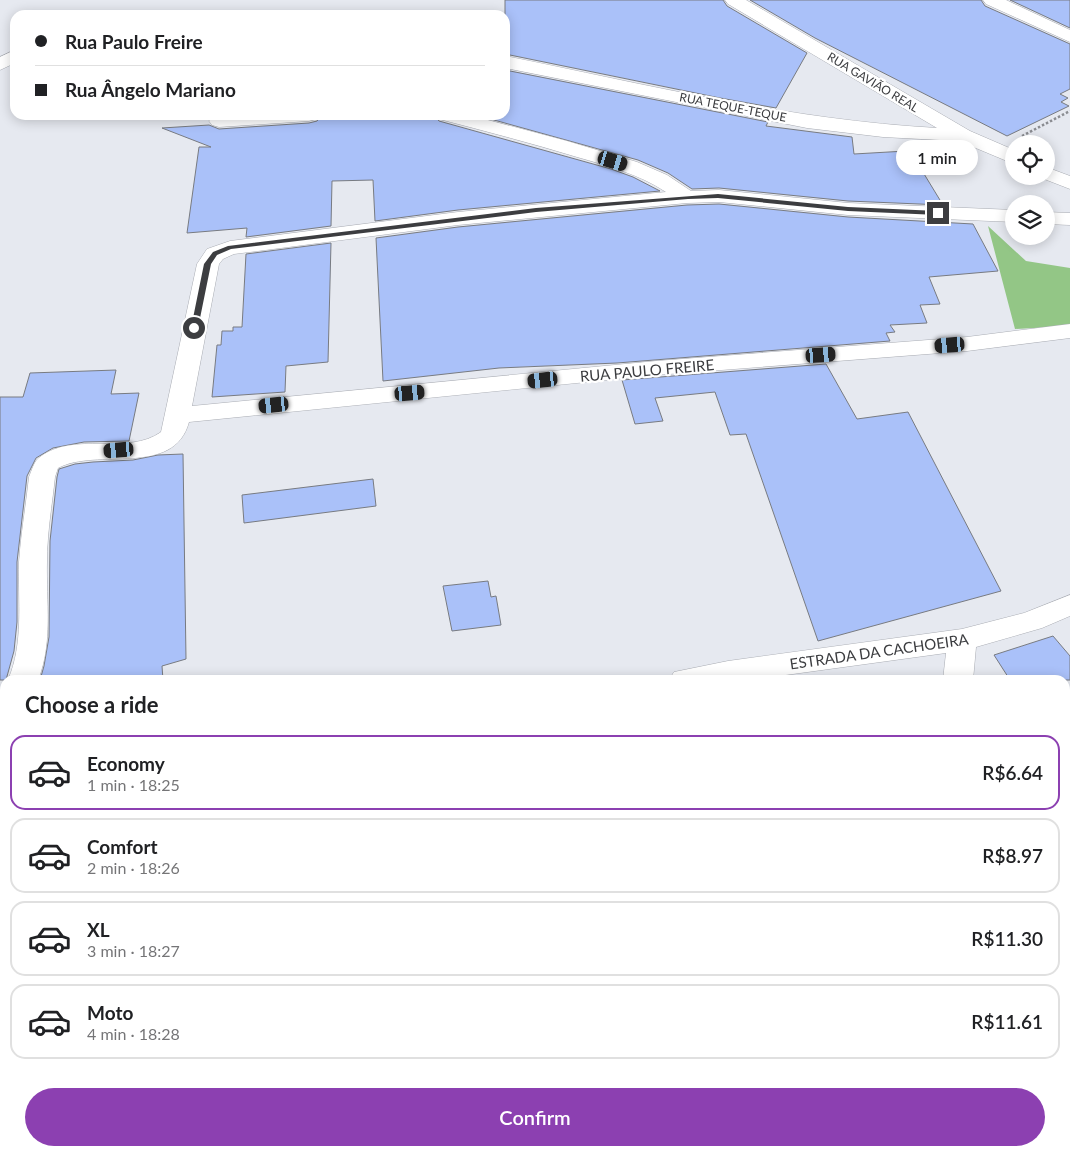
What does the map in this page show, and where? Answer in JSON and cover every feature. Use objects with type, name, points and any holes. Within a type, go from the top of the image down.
[{"type":"street","name":"RUA GAVIÃO REAL","points":[[734,0],[963,135],[1005,154]]},
{"type":"street","points":[[992,0],[1070,37]]},
{"type":"street","name":"RUA TEQUE-TEQUE","points":[[510,63],[807,122],[883,131],[963,135]]},
{"type":"street","points":[[218,121],[233,120]]},
{"type":"street","points":[[466,120],[560,144],[630,166],[660,179],[688,197]]},
{"type":"street","points":[[1055,177],[1070,183]]},
{"type":"street","points":[[26,675],[31,652],[33,560],[42,477],[47,464],[58,457],[162,444],[169,438],[178,415],[208,264],[215,254],[230,248],[356,231],[536,210],[688,197],[718,196],[848,209],[1005,216]]},
{"type":"street","points":[[1055,218],[1070,219]]},
{"type":"street","name":"RUA PAULO FREIRE","points":[[178,415],[656,368],[967,344],[1070,332]]},
{"type":"street","name":"ESTRADA DA CACHOEIRA","points":[[712,675],[962,640],[1032,621],[1070,605]]},
{"type":"street","points":[[958,675],[962,640]]},
{"type":"path","points":[[994,150],[1070,111]]},
{"type":"green space","points":[[988,226],[1005,242],[1005,245],[1009,245],[1026,261],[1070,268],[1070,326],[1015,329]]},
{"type":"building","points":[[505,0],[723,0],[727,6],[807,53],[776,108],[510,55],[510,10],[505,10]]},
{"type":"building","points":[[750,0],[981,0],[985,6],[1070,44],[1070,89],[1060,94],[1068,98],[1061,102],[1069,106],[1009,135],[1005,135],[815,38]]},
{"type":"building","points":[[1010,0],[1070,0],[1070,28]]},
{"type":"building","points":[[510,71],[768,122],[766,126],[852,137],[854,154],[906,151],[913,164],[918,164],[943,205],[848,201],[719,188],[692,189],[668,173],[638,160],[494,120],[510,120]]},
{"type":"building","points":[[438,120],[611,169],[633,177],[660,191],[458,210],[375,221],[373,180],[332,181],[331,226],[246,237],[247,228],[187,233],[199,147],[211,147],[162,128],[209,125],[219,129],[317,121]]},
{"type":"building","points":[[719,204],[848,217],[973,224],[998,271],[929,277],[940,304],[920,305],[927,323],[890,325],[895,332],[886,333],[890,341],[617,363],[499,368],[383,381],[376,238],[458,227],[687,205]]},
{"type":"building","points":[[331,243],[328,362],[286,366],[285,392],[212,397],[217,345],[221,345],[222,331],[233,331],[233,327],[242,327],[246,254]]},
{"type":"building","points":[[826,364],[857,419],[908,412],[1001,591],[818,641],[746,434],[730,435],[715,392],[655,398],[663,421],[635,424],[622,380]]},
{"type":"building","points":[[116,370],[111,394],[139,393],[129,441],[84,442],[53,448],[36,458],[27,476],[17,562],[17,622],[14,651],[7,675],[0,675],[0,397],[23,397],[30,373]]},
{"type":"building","points":[[183,454],[186,659],[162,666],[163,675],[41,675],[49,637],[50,541],[59,469],[75,464],[133,460],[158,455]]},
{"type":"building","points":[[373,479],[376,506],[244,523],[242,495]]},
{"type":"building","points":[[488,581],[491,597],[496,596],[501,625],[452,631],[443,586]]},
{"type":"building","points":[[1053,636],[1070,656],[1070,675],[1007,675],[994,655]]},
{"type":"route","points":[[194,328],[208,264],[215,254],[230,248],[536,210],[688,197],[718,196],[848,209],[938,213]]}]
